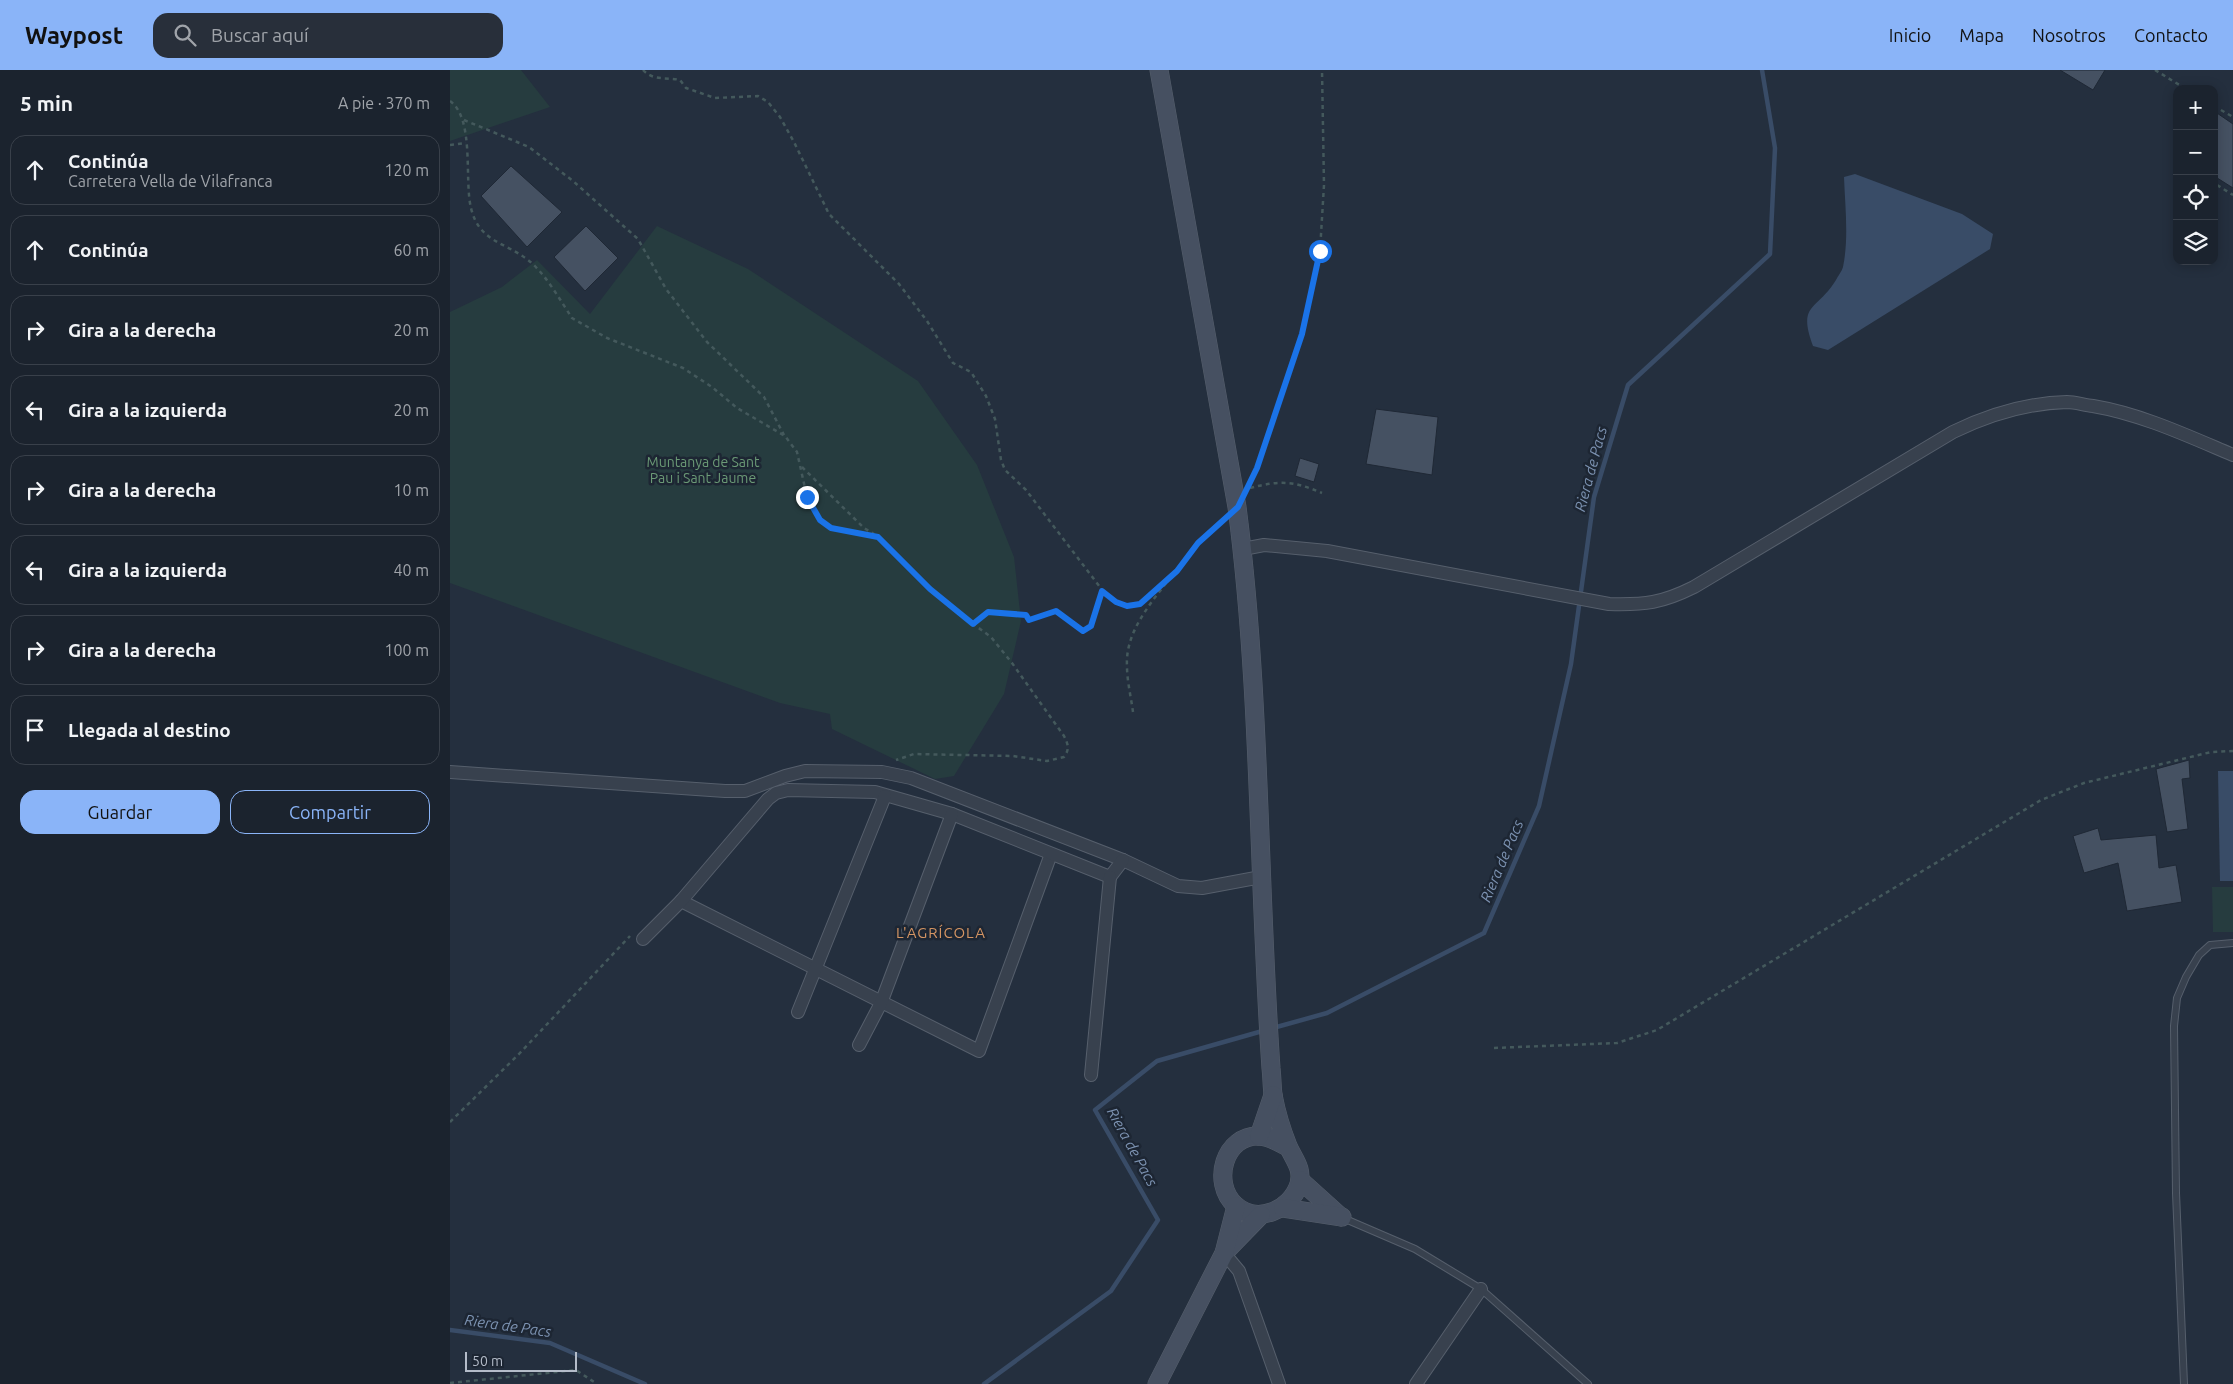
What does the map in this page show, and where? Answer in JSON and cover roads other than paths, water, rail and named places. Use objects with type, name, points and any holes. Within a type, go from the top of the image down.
[{"type":"main road","points":[[1159,70],[1238,507],[1252,660],[1273,1095],[1289,1148],[1296,1158],[1300,1170],[1300,1180],[1293,1197],[1283,1208],[1272,1213],[1261,1214],[1236,1206],[1224,1188],[1222,1181],[1223,1166],[1229,1152],[1245,1139],[1259,1136],[1275,1140],[1289,1148]]},
{"type":"main road","points":[[1259,1136],[1273,1095]]},
{"type":"main road","points":[[1300,1180],[1342,1217]]},
{"type":"main road","points":[[1157,1384],[1224,1253],[1236,1206]]},
{"type":"main road","points":[[1283,1208],[1342,1217]]},
{"type":"main road","points":[[1224,1253],[1261,1214]]},
{"type":"street","points":[[1243,549],[1264,545],[1327,551],[1609,604],[1641,605],[1672,598],[1727,568],[1953,432],[1976,421],[2010,409],[2068,402],[2110,409],[2146,420],[2233,455]]},
{"type":"street","points":[[450,772],[725,792],[745,791],[785,776],[805,771],[882,772],[911,778],[1123,860],[1178,886],[1202,888],[1261,876]]},
{"type":"street","points":[[639,935],[681,901],[768,799],[776,793],[788,790],[860,791],[886,796],[952,814],[1110,877]]},
{"type":"street","points":[[798,1012],[886,796]]},
{"type":"street","points":[[859,1045],[881,1003],[952,814]]},
{"type":"street","points":[[681,901],[979,1051],[1051,854]]},
{"type":"street","points":[[1091,1075],[1110,877],[1123,860]]},
{"type":"street","points":[[1224,1253],[1239,1271],[1279,1384]]},
{"type":"street","points":[[1416,1384],[1481,1289]]},
{"type":"lane","points":[[2184,1384],[2176,1193],[2174,1026],[2177,998],[2186,977],[2199,955],[2210,945],[2233,942]]},
{"type":"lane","points":[[1342,1217],[1415,1249],[1481,1289],[1588,1384]]},
{"type":"water","points":[[1855,174],[1962,214],[1993,234],[1990,249],[1828,350],[1813,346],[1807,322],[1808,314],[1811,308],[1829,290],[1842,269],[1845,256],[1846,233],[1844,177]]},
{"type":"water","points":[[2218,771],[2233,771],[2233,881],[2220,881]]},
{"type":"waterway","name":"Riera de Pacs","points":[[1273,1028],[1327,1013],[1484,933],[1539,806],[1571,664],[1594,497],[1628,385],[1770,254],[1775,148],[1762,70]]},
{"type":"waterway","name":"Riera de Pacs","points":[[984,1384],[1111,1291],[1158,1220],[1095,1110],[1157,1061],[1266,1030]]},
{"type":"waterway","name":"Riera de Pacs","points":[[450,1330],[550,1343],[645,1384]]},
{"type":"district","name":"L'AGRÍCOLA","points":[[941,933]]},
{"type":"park label","name":"Muntanya de Sant Pau i Sant Jaume","points":[[703,470]]}]
